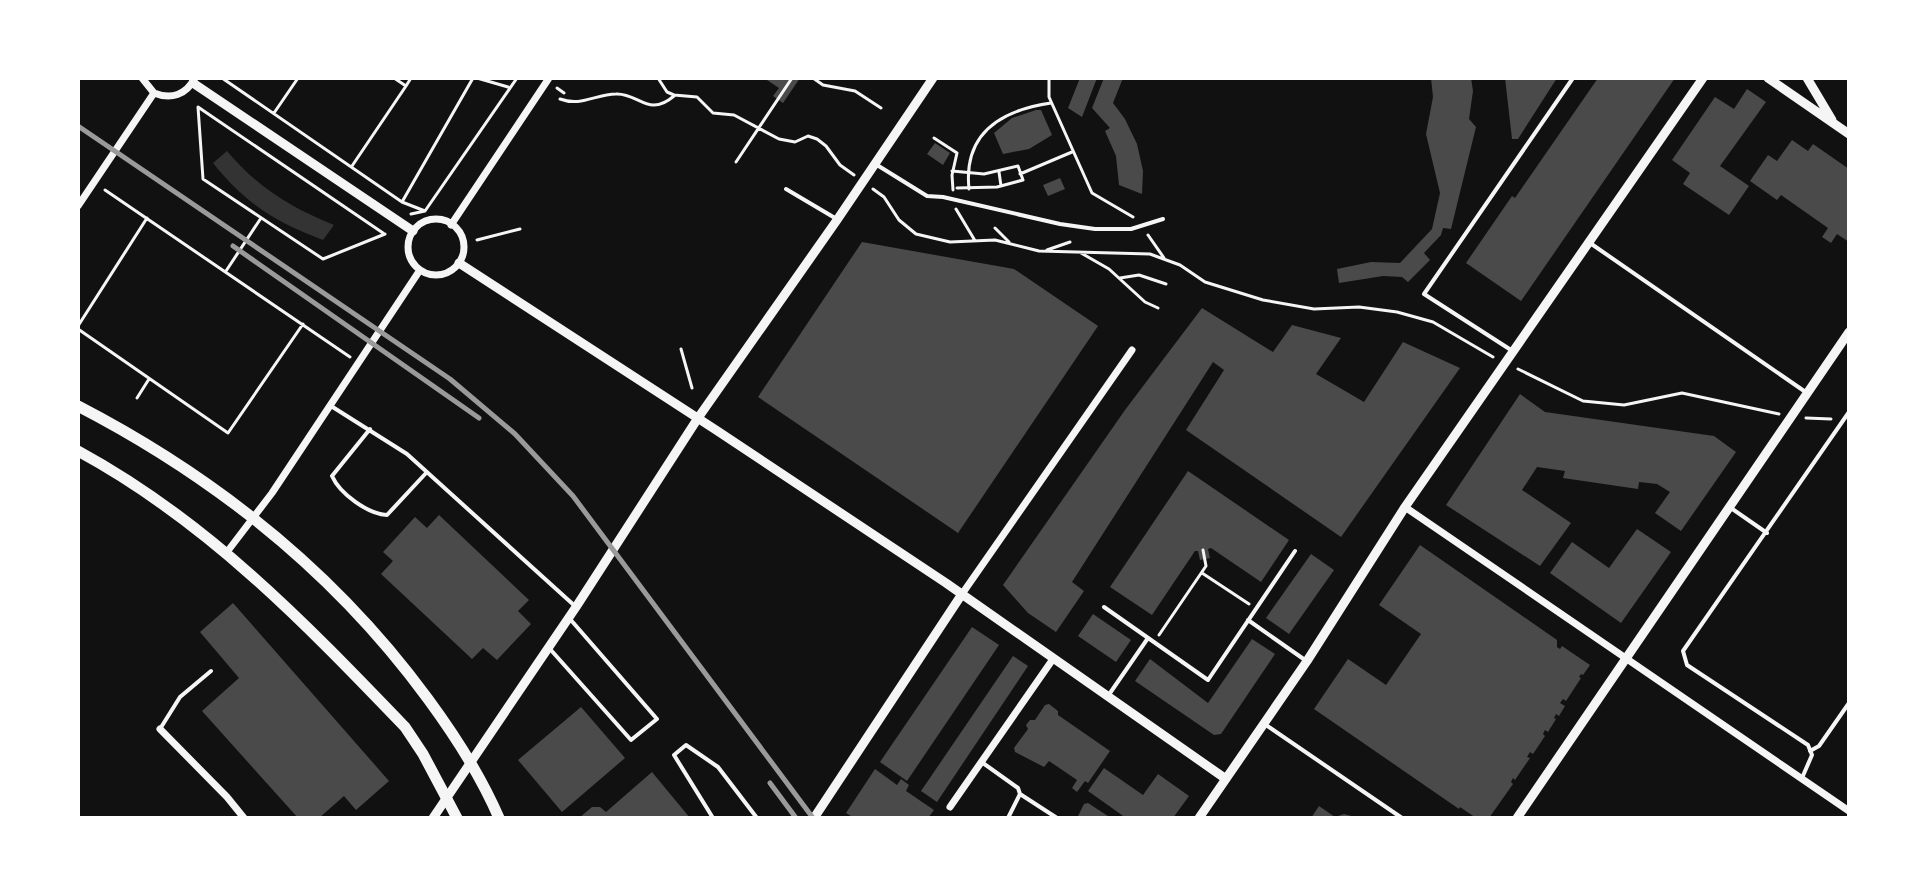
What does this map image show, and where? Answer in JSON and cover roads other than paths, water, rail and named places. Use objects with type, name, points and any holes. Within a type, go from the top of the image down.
[{"type":"main road","points":[[78,406],[182,465],[316,571],[410,674],[483,780],[499,818]]},
{"type":"main road","points":[[78,451],[141,488],[253,574],[405,727],[457,818]]},
{"type":"street","points":[[142,78],[154,93],[165,97],[184,92],[194,80],[413,231]]},
{"type":"street","points":[[451,225],[549,78]]},
{"type":"street","points":[[433,818],[576,607],[698,418],[933,78]]},
{"type":"street","points":[[1199,818],[1307,661],[1405,507],[1703,78]]},
{"type":"street","points":[[1768,78],[1849,134]]},
{"type":"street","points":[[1807,78],[1836,125],[1849,127]]},
{"type":"street","points":[[78,206],[154,93]]},
{"type":"street","points":[[430,220],[451,225],[463,241],[464,254],[459,263],[442,275],[420,270],[409,255],[408,242],[413,231],[430,220]]},
{"type":"street","points":[[459,263],[962,594],[1226,779]]},
{"type":"street","points":[[227,552],[254,519],[420,270]]},
{"type":"street","points":[[1517,818],[1849,332]]},
{"type":"street","points":[[814,818],[962,594],[1132,350]]},
{"type":"street","points":[[1405,507],[1849,811]]},
{"type":"street","points":[[950,807],[1053,659]]},
{"type":"street","points":[[160,729],[244,818]]},
{"type":"lane","points":[[1514,351],[1424,294],[1573,78]]},
{"type":"lane","points":[[875,163],[927,196],[1060,224],[1095,229],[1131,229],[1163,219]]},
{"type":"lane","points":[[786,189],[837,220]]},
{"type":"lane","points":[[1590,243],[1807,393]]},
{"type":"lane","points":[[331,406],[407,454],[576,607]]},
{"type":"lane","points":[[1802,778],[1812,755],[1808,745],[1687,665],[1683,651],[1849,412]]},
{"type":"lane","points":[[370,429],[332,476],[336,486],[375,515],[387,515],[427,472]]},
{"type":"lane","points":[[1729,507],[1767,533]]},
{"type":"lane","points":[[1104,607],[1208,680],[1295,551]]},
{"type":"lane","points":[[549,647],[631,740],[657,719],[569,617]]},
{"type":"lane","points":[[1248,620],[1307,661]]},
{"type":"lane","points":[[1107,697],[1148,638]]},
{"type":"lane","points":[[160,729],[180,697],[211,671]]},
{"type":"lane","points":[[1810,751],[1819,746],[1849,703]]},
{"type":"lane","points":[[1264,723],[1402,818]]},
{"type":"lane","points":[[713,818],[674,755],[686,745],[718,767],[757,818]]},
{"type":"lane","points":[[981,761],[1018,788],[1020,794],[1057,818]]},
{"type":"lane","points":[[1008,818],[1020,794]]},
{"type":"railway","points":[[78,126],[450,379],[515,434],[573,496],[813,818]]},
{"type":"railway","points":[[233,246],[479,418]]},
{"type":"railway","points":[[770,783],[796,818]]}]
